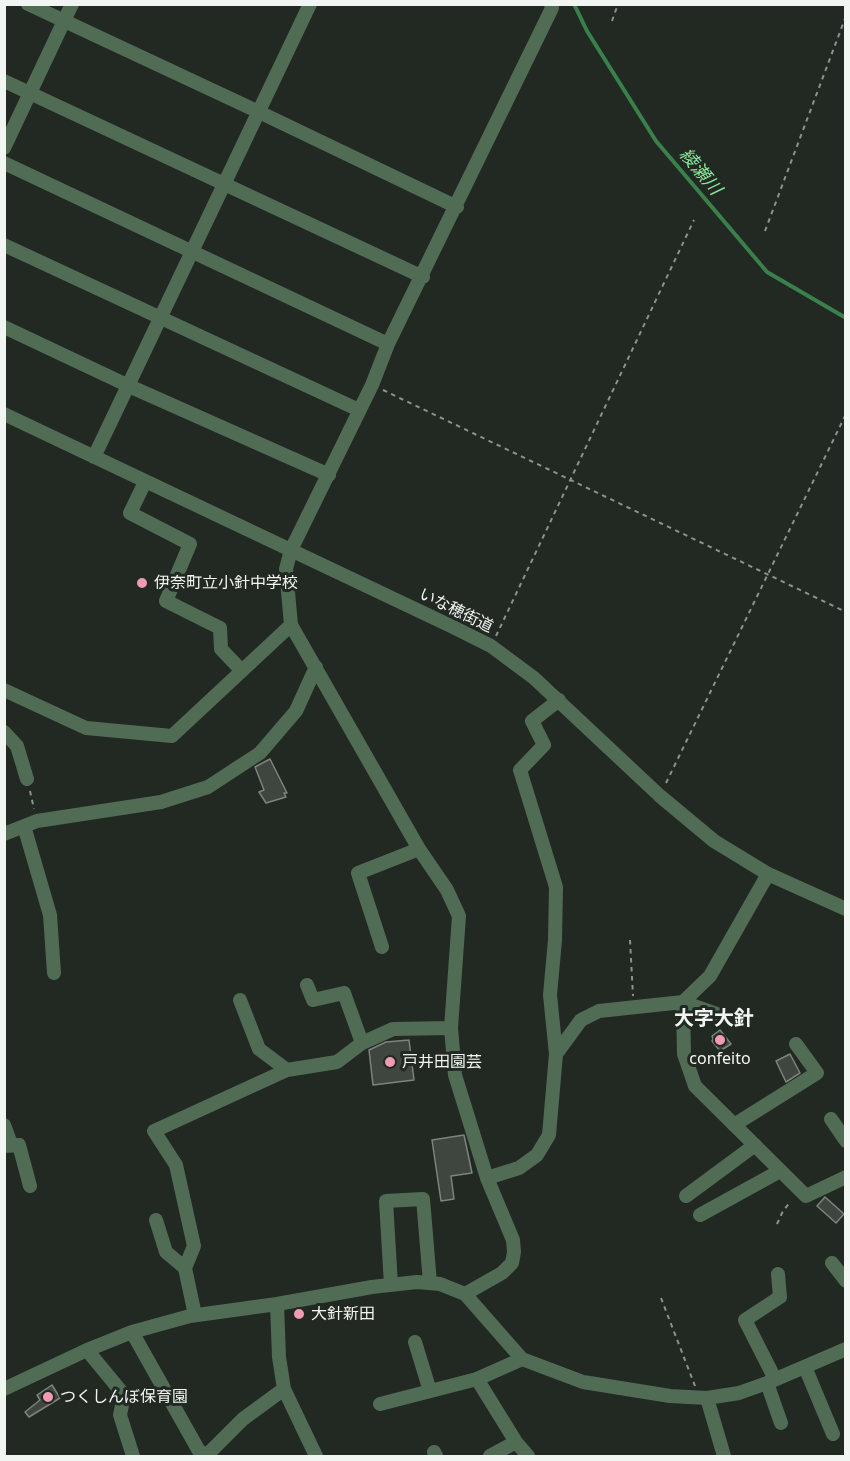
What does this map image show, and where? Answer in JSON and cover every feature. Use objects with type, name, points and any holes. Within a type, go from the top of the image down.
[{"type":"street","points":[[28,4],[457,207]]},
{"type":"street","points":[[4,148],[72,4]]},
{"type":"street","points":[[94,457],[310,4]]},
{"type":"street","points":[[465,1294],[501,1273],[512,1263],[514,1252],[513,1240],[487,1178],[456,1075],[451,1028],[459,915],[447,890],[419,849],[291,626],[286,569],[291,550],[360,410],[388,344],[423,277],[552,8],[551,4]]},
{"type":"street","points":[[4,81],[423,277]]},
{"type":"street","points":[[4,163],[388,344]]},
{"type":"street","points":[[4,245],[360,410]]},
{"type":"street","points":[[4,327],[328,475]]},
{"type":"street","name":"いな穂街道","points":[[4,414],[491,646],[559,700],[660,796],[714,841],[768,874],[846,909]]},
{"type":"street","points":[[145,482],[130,513],[190,544],[166,601],[220,628],[221,649],[242,671]]},
{"type":"street","points":[[4,690],[86,728],[172,736],[291,626]]},
{"type":"street","points":[[4,821],[21,827],[161,802],[208,787],[260,753],[296,711],[315,667]]},
{"type":"street","points":[[487,1178],[519,1168],[537,1155],[549,1135],[556,1054],[550,995],[555,940],[556,887],[520,770],[544,745],[532,722],[559,700]]},
{"type":"street","points":[[4,732],[16,746],[27,779]]},
{"type":"street","points":[[21,827],[50,915],[54,973]]},
{"type":"street","points":[[382,947],[358,873],[419,849]]},
{"type":"street","points":[[768,874],[710,976],[683,1002],[682,1038],[688,1070],[695,1086],[806,1196],[846,1177]]},
{"type":"street","points":[[307,985],[313,1000],[344,993],[362,1043]]},
{"type":"street","points":[[240,1000],[259,1049],[287,1070]]},
{"type":"street","points":[[556,1054],[581,1020],[599,1011],[683,1002],[720,1015]]},
{"type":"street","points":[[195,1315],[185,1268],[194,1246],[176,1165],[154,1131],[287,1070],[337,1062],[362,1043],[393,1029],[451,1028]]},
{"type":"street","points":[[734,1125],[817,1073],[796,1044]]},
{"type":"street","points":[[831,1119],[846,1141]]},
{"type":"street","points":[[4,1125],[8,1145],[19,1145],[30,1186]]},
{"type":"street","points":[[686,1196],[755,1146]]},
{"type":"street","points":[[700,1215],[780,1171]]},
{"type":"street","points":[[391,1285],[386,1201],[423,1199],[430,1283]]},
{"type":"street","points":[[156,1220],[166,1252],[185,1268]]},
{"type":"street","points":[[832,1263],[846,1281]]},
{"type":"street","points":[[778,1274],[780,1297],[745,1320],[771,1381],[782,1424]]},
{"type":"street","points":[[5,1387],[132,1332],[195,1315],[417,1282],[440,1284],[465,1294],[522,1359],[583,1382],[670,1396],[703,1397],[739,1393],[846,1349]]},
{"type":"street","points":[[277,1304],[279,1357],[284,1389],[316,1456]]},
{"type":"street","points":[[132,1332],[199,1451],[208,1456],[243,1419],[284,1389]]},
{"type":"street","points":[[415,1342],[430,1391]]},
{"type":"street","points":[[87,1350],[124,1395],[120,1415],[133,1456]]},
{"type":"street","points":[[380,1404],[477,1379],[522,1359]]},
{"type":"street","points":[[805,1367],[833,1434]]},
{"type":"street","points":[[477,1379],[516,1442],[528,1456]]},
{"type":"street","points":[[703,1397],[724,1456]]},
{"type":"street","points":[[490,1456],[516,1442]]},
{"type":"path","points":[[612,21],[618,4]]},
{"type":"path","points":[[765,231],[846,16]]},
{"type":"path","points":[[491,646],[694,220]]},
{"type":"path","points":[[372,384],[846,612]]},
{"type":"path","points":[[660,796],[846,414]]},
{"type":"path","points":[[21,827],[27,779]]},
{"type":"path","points":[[630,940],[634,1008]]},
{"type":"path","points":[[777,1224],[783,1211],[801,1191]]},
{"type":"path","points":[[661,1298],[703,1397]]},
{"type":"building","points":[[270,759],[287,793],[284,793],[286,797],[266,803],[259,792],[264,790],[255,767]]},
{"type":"building","points":[[720,1030],[731,1044],[720,1051],[712,1041],[712,1036]]},
{"type":"building","points":[[409,1040],[414,1080],[373,1085],[369,1050],[386,1042]]},
{"type":"building","points":[[790,1054],[800,1073],[786,1082],[776,1061]]},
{"type":"building","points":[[464,1135],[472,1173],[451,1176],[454,1199],[441,1201],[432,1140]]},
{"type":"building","points":[[825,1197],[844,1214],[836,1223],[817,1206]]},
{"type":"building","points":[[52,1385],[60,1398],[29,1417],[25,1412],[40,1400],[37,1395]]},
{"type":"waterway","name":"綾瀬川","points":[[574,4],[587,31],[656,141],[767,272],[846,318]]},
{"type":"place","name":"伊奈町立小針中学校","points":[[142,583]]},
{"type":"place","name":"confeito","points":[[720,1040]]},
{"type":"place","name":"戸井田園芸","points":[[390,1062]]},
{"type":"place","name":"大針新田","points":[[299,1314]]},
{"type":"place","name":"つくしんぼ保育園","points":[[48,1397]]},
{"type":"district","name":"大字大針","points":[[714,1019]]}]
